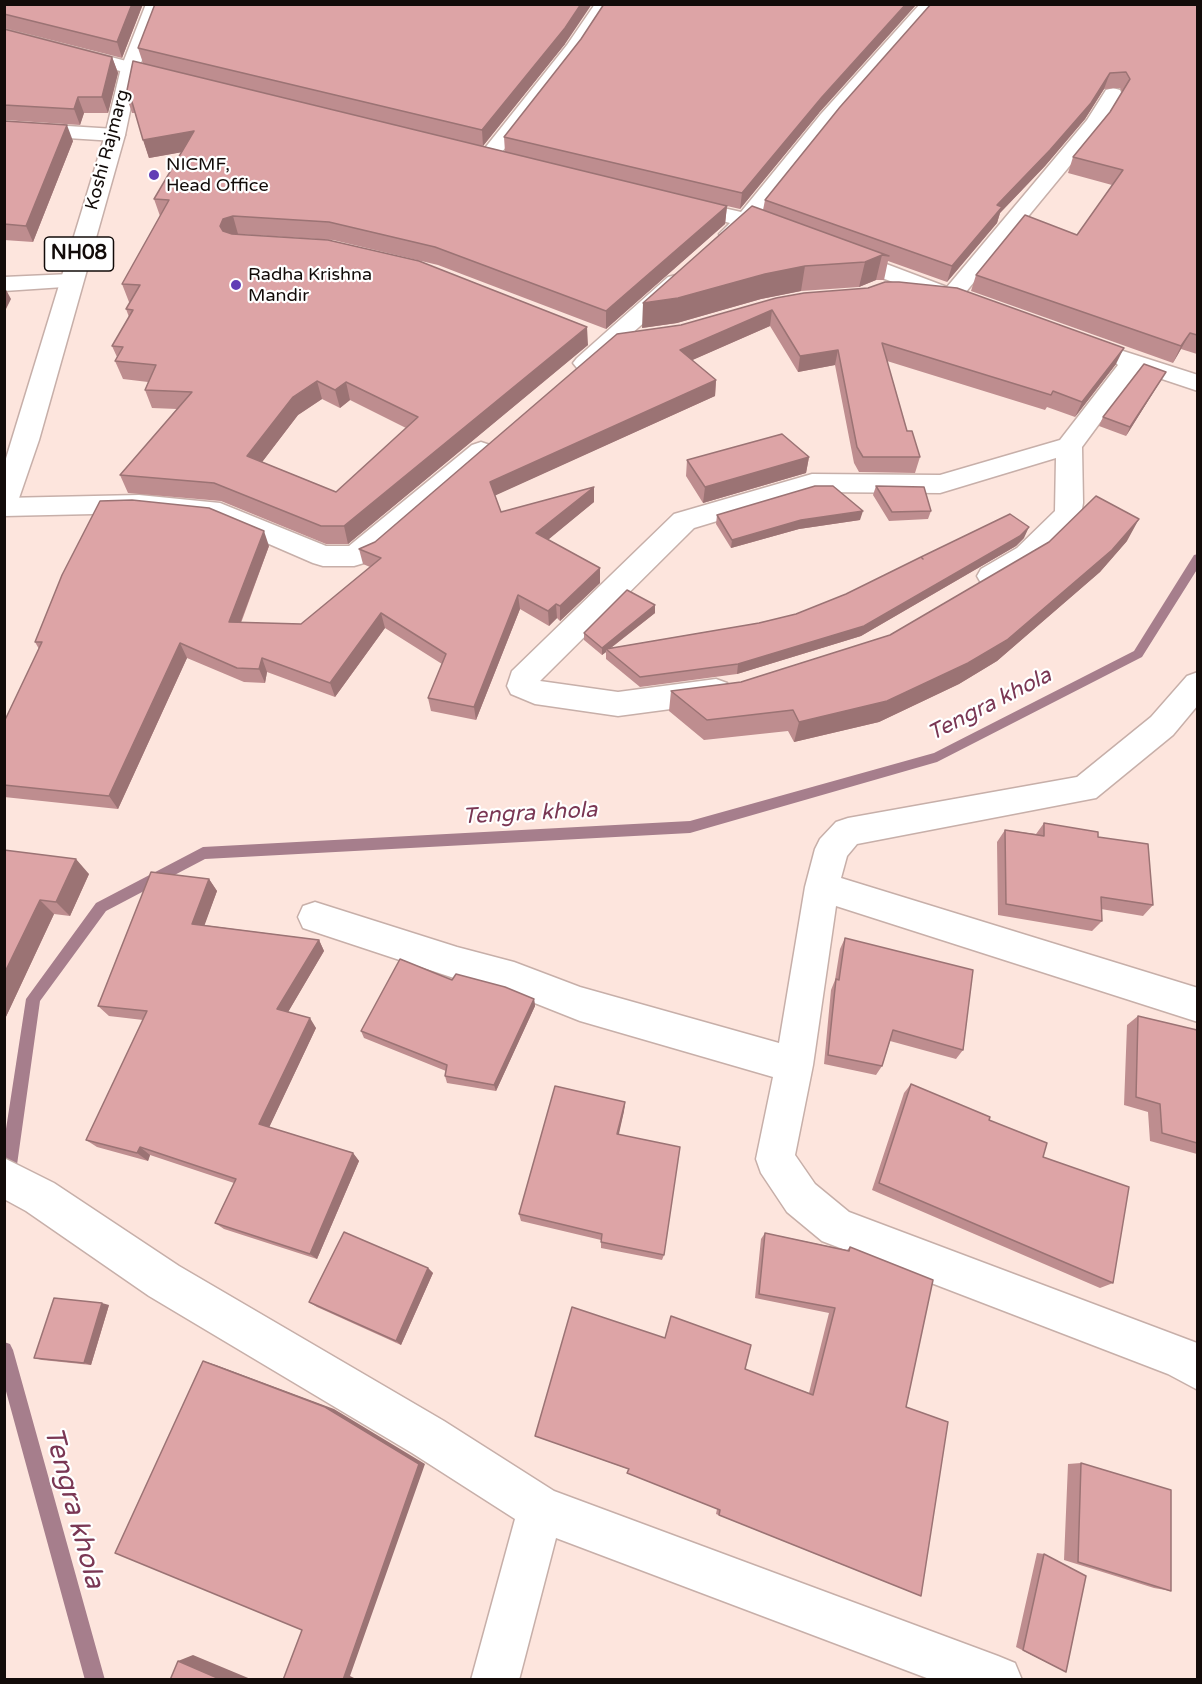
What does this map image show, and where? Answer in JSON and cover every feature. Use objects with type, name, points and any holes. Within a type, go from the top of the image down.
[{"type":"street","name":"Koshi Rajmarg","points":[[4,506],[26,440],[115,135],[130,69],[155,4]]},
{"type":"street","points":[[488,157],[573,49],[604,4]]},
{"type":"street","points":[[565,380],[599,338],[703,258],[746,220],[828,118],[930,4]]},
{"type":"street","points":[[4,34],[188,83]]},
{"type":"street","points":[[951,296],[1095,123],[1113,94]]},
{"type":"street","points":[[4,128],[115,135]]},
{"type":"street","points":[[465,151],[510,162]]},
{"type":"street","points":[[667,201],[746,220],[800,240]]},
{"type":"street","points":[[821,248],[983,308]]},
{"type":"street","points":[[4,284],[71,281]]},
{"type":"street","points":[[877,289],[951,296]]},
{"type":"street","points":[[599,338],[644,337]]},
{"type":"street","points":[[1101,350],[1197,383]]},
{"type":"street","points":[[965,591],[1027,555],[1068,515],[1071,508],[1068,497],[1069,446],[1133,362]]},
{"type":"street","points":[[4,506],[140,504],[220,512],[323,556],[354,556],[367,548],[502,434]]},
{"type":"street","points":[[737,688],[618,704],[535,692],[522,686],[522,679],[684,521],[812,483],[940,484],[1069,446]]},
{"type":"street","points":[[1197,684],[1162,726],[1085,789],[848,832],[832,849],[822,887],[794,1065],[776,1159],[801,1198],[836,1227],[1182,1358],[1197,1369]]},
{"type":"street","points":[[822,887],[1197,1005]]},
{"type":"street","points":[[315,917],[457,963],[514,978],[580,1004],[794,1065]]},
{"type":"street","points":[[4,1177],[40,1197],[164,1281],[428,1437],[541,1509],[998,1680]]},
{"type":"street","points":[[495,1680],[541,1509]]},
{"type":"building","points":[[4,4],[132,4],[117,42],[4,14]]},
{"type":"building","points":[[155,4],[581,4],[565,28],[482,130],[138,48]]},
{"type":"building","points":[[604,4],[906,4],[822,97],[742,193],[504,137],[581,39]]},
{"type":"building","points":[[931,4],[1197,4],[1197,335],[1190,333],[1181,346],[976,275],[1025,215],[1077,235],[1123,170],[1073,157],[1110,112],[1130,79],[1126,72],[1110,73],[1091,103],[997,205],[1002,207],[952,266],[765,200],[840,107]]},
{"type":"building","points":[[4,29],[112,57],[102,97],[78,97],[74,109],[4,105]]},
{"type":"building","points":[[133,61],[727,206],[606,311],[435,247],[329,222],[233,216],[223,219],[220,226],[223,231],[232,234],[328,240],[419,261],[587,327],[344,526],[321,526],[214,483],[120,475],[192,392],[145,390],[156,365],[115,361],[123,347],[112,346],[133,310],[126,309],[140,285],[122,284],[169,200],[154,199],[194,131],[143,140],[130,95],[126,95]],"holes":[[[317,381],[335,390],[346,382],[418,417],[336,492],[247,456],[293,397]]]},
{"type":"building","points":[[4,121],[67,125],[26,226],[4,224]]},
{"type":"building","points":[[752,206],[889,256],[882,255],[865,262],[805,266],[765,274],[678,298],[643,303]]},
{"type":"building","points":[[885,282],[957,288],[1124,348],[1082,402],[1053,391],[1051,395],[882,343],[907,431],[912,431],[920,457],[863,457],[857,447],[838,350],[800,356],[772,310],[680,350],[716,380],[490,482],[501,512],[594,487],[536,533],[600,568],[560,606],[556,604],[548,611],[518,595],[474,707],[428,698],[446,654],[381,613],[330,683],[262,658],[259,669],[237,668],[180,643],[109,796],[4,785],[4,722],[42,642],[35,642],[62,575],[100,501],[132,500],[209,508],[264,531],[229,622],[301,624],[381,558],[359,549],[375,542],[617,334],[681,325],[776,298],[804,293],[868,288]]},
{"type":"building","points":[[1144,364],[1166,372],[1130,427],[1103,417]]},
{"type":"building","points":[[782,434],[809,457],[705,487],[687,460]]},
{"type":"building","points":[[815,486],[833,486],[863,511],[801,520],[732,540],[717,515]]},
{"type":"building","points":[[876,486],[924,487],[931,511],[892,512]]},
{"type":"building","points":[[1096,496],[1139,519],[1112,550],[1007,640],[968,663],[887,701],[799,722],[793,710],[707,720],[671,691],[741,682],[890,635],[1049,542]]},
{"type":"building","points":[[1010,514],[1029,527],[1020,536],[864,626],[738,664],[640,677],[606,649],[759,623],[796,614],[846,594]]},
{"type":"building","points":[[627,590],[655,605],[602,648],[584,633]]},
{"type":"building","points":[[1044,823],[1098,832],[1098,837],[1148,844],[1153,905],[1101,897],[1102,921],[1006,904],[1005,830],[1044,836]]},
{"type":"building","points":[[4,850],[76,859],[56,902],[40,900],[4,974]]},
{"type":"building","points":[[151,872],[209,879],[192,924],[319,940],[277,1009],[310,1018],[259,1124],[353,1153],[310,1254],[215,1223],[236,1179],[140,1147],[137,1153],[86,1140],[147,1011],[98,1006]]},
{"type":"building","points":[[845,938],[973,970],[963,1050],[893,1030],[882,1066],[828,1055],[836,979],[839,980]]},
{"type":"building","points":[[400,959],[452,980],[456,974],[505,987],[534,999],[494,1085],[445,1076],[447,1065],[361,1031]]},
{"type":"building","points":[[1138,1016],[1197,1030],[1197,1143],[1162,1133],[1160,1104],[1136,1097]]},
{"type":"building","points":[[911,1084],[990,1117],[989,1120],[1047,1143],[1043,1157],[1129,1187],[1113,1283],[879,1183]]},
{"type":"building","points":[[555,1086],[625,1102],[617,1134],[680,1147],[664,1255],[601,1242],[602,1234],[519,1214]]},
{"type":"building","points":[[344,1232],[428,1268],[396,1341],[309,1302]]},
{"type":"building","points":[[765,1233],[849,1251],[850,1247],[933,1280],[906,1407],[948,1422],[921,1596],[719,1515],[720,1510],[627,1473],[629,1469],[535,1436],[572,1307],[665,1338],[671,1316],[751,1345],[745,1369],[813,1395],[835,1308],[759,1294]]},
{"type":"building","points":[[54,1298],[102,1303],[84,1363],[34,1358]]},
{"type":"building","points":[[203,1361],[325,1407],[419,1464],[343,1680],[283,1680],[302,1630],[115,1553]]},
{"type":"building","points":[[1081,1463],[1171,1490],[1171,1591],[1078,1562]]},
{"type":"building","points":[[1044,1554],[1086,1576],[1066,1672],[1023,1650]]},
{"type":"building","points":[[178,1661],[222,1680],[170,1680]]},
{"type":"waterway","name":"Tengra khola","points":[[7,1179],[33,999],[101,907],[203,853],[690,827],[937,757],[1138,654],[1198,558]]},
{"type":"waterway","name":"Tengra khola","points":[[4,1350],[95,1680]]},
{"type":"place","name":"NICMF, Head Office","points":[[154,175]]},
{"type":"place","name":"Radha Krishna Mandir","points":[[236,285]]}]
